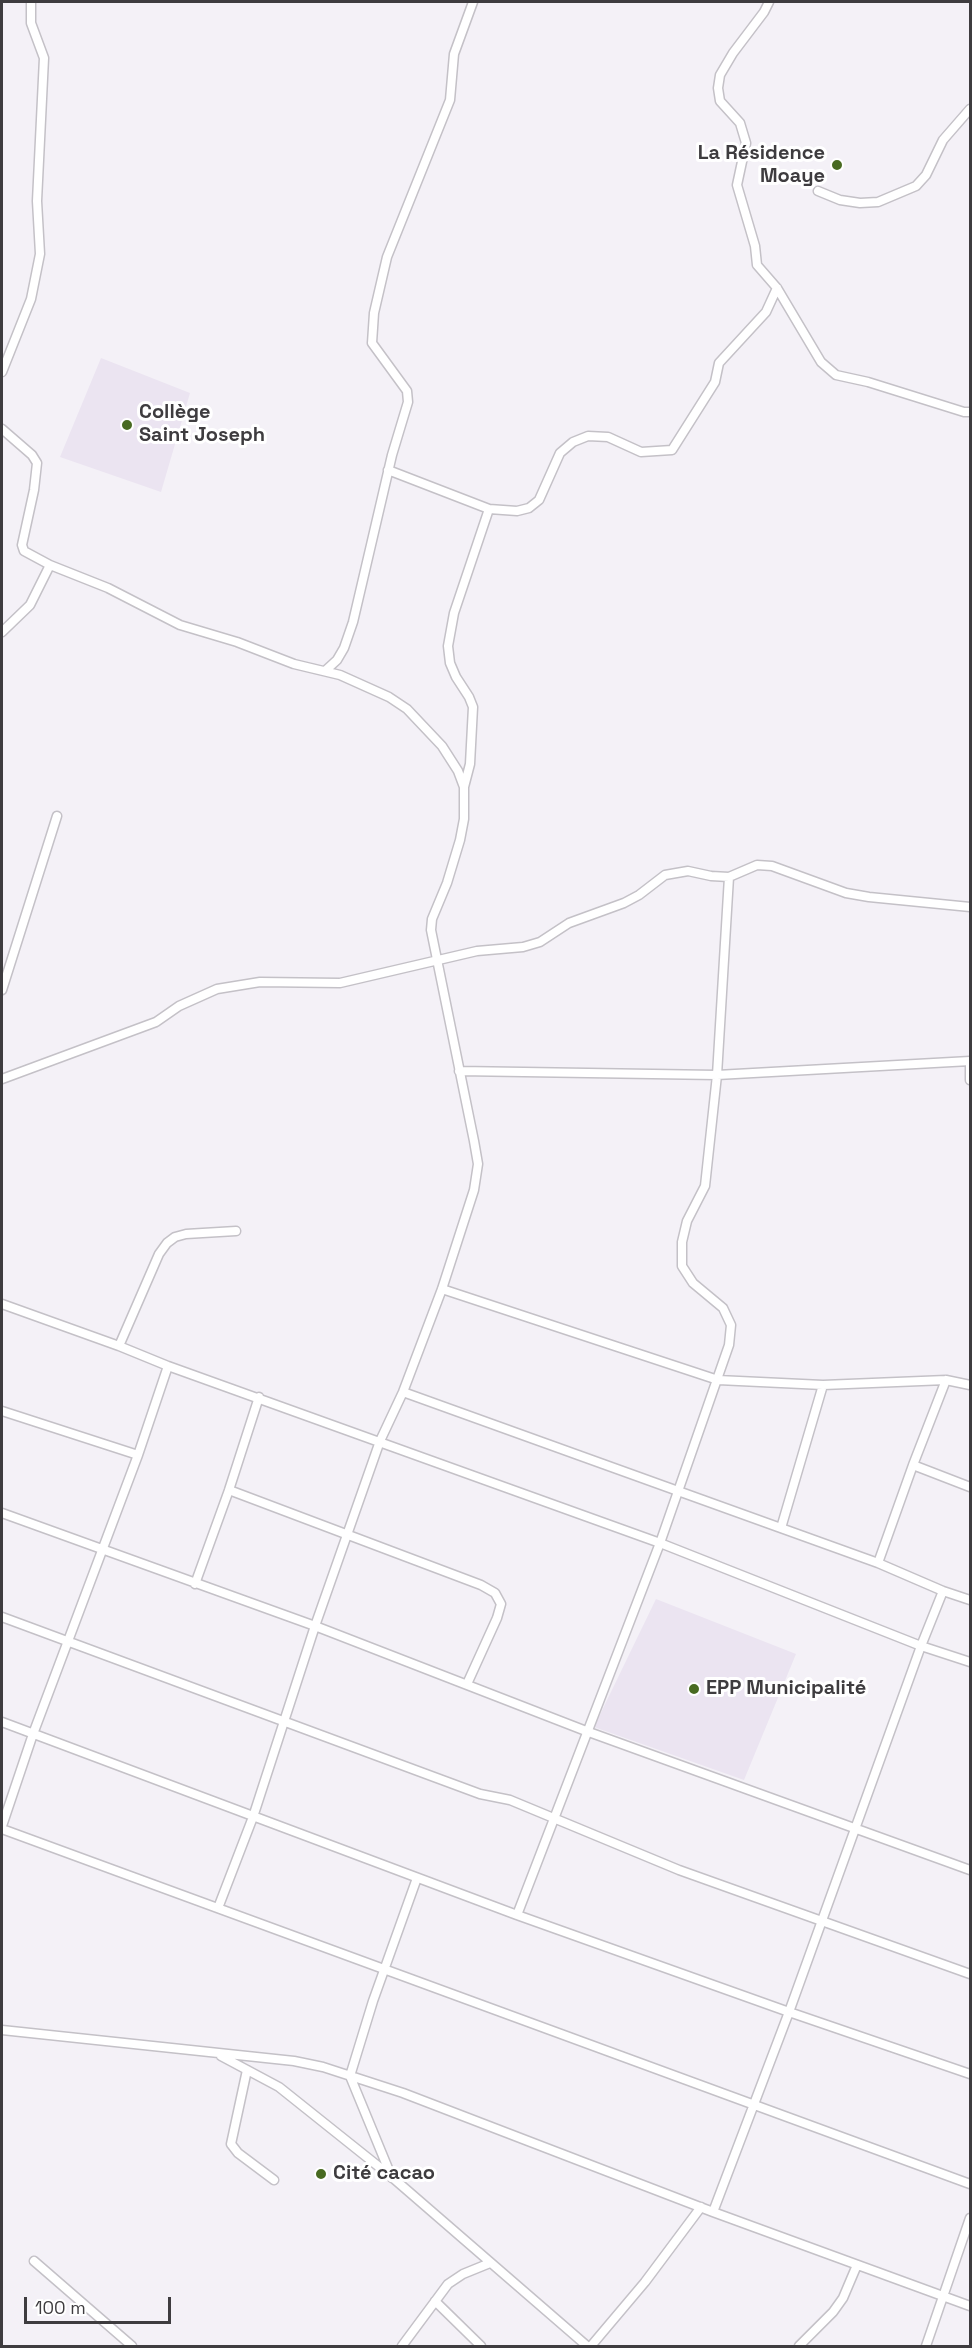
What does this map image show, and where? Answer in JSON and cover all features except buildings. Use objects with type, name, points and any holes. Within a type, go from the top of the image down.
[{"type":"street","points":[[2,372],[31,299],[40,254],[38,201],[44,58],[31,24],[31,2]]},
{"type":"street","points":[[325,671],[337,660],[344,648],[353,622],[388,470],[408,402],[407,391],[372,343],[374,313],[387,257],[450,100],[454,54],[473,2]]},
{"type":"street","points":[[769,2],[759,20],[733,53],[720,75],[718,88],[720,101],[740,123],[746,143],[737,185],[755,246],[757,265],[777,288],[821,362],[836,375],[970,412]]},
{"type":"street","points":[[818,191],[840,200],[860,203],[878,202],[916,186],[926,175],[943,140],[970,109]]},
{"type":"street","points":[[388,470],[489,509],[517,511],[529,508],[539,500],[560,453],[573,442],[588,436],[608,436],[641,452],[672,450],[715,382],[719,363],[766,312],[777,288]]},
{"type":"street","points":[[2,429],[32,455],[37,463],[22,545],[24,551],[50,565],[108,588],[180,625],[237,642],[294,664],[325,671],[389,698],[407,709],[442,746],[458,771],[464,787]]},
{"type":"street","points":[[218,1908],[253,1817],[315,1626],[380,1441],[403,1392],[442,1289],[474,1190],[478,1164],[431,930],[432,920],[447,883],[460,840],[464,819],[464,787],[470,764],[472,707],[453,670],[448,646],[454,613],[489,509]]},
{"type":"street","points":[[2,632],[30,605],[50,565]]},
{"type":"street","points":[[2,990],[57,816]]},
{"type":"street","points":[[2,1079],[156,1022],[179,1006],[217,989],[260,982],[340,983],[477,951],[540,942],[569,923],[583,920],[632,899],[665,876],[688,871],[729,877],[757,865],[771,866],[846,893],[970,907]]},
{"type":"street","points":[[517,1915],[660,1543],[729,1345],[731,1325],[723,1308],[693,1283],[682,1266],[682,1242],[687,1221],[705,1186],[717,1075],[729,877]]},
{"type":"street","points":[[459,1071],[717,1075],[970,1061],[970,1080]]},
{"type":"street","points":[[119,1346],[159,1254],[166,1243],[186,1234],[236,1231]]},
{"type":"street","points":[[442,1289],[718,1380],[822,1385],[946,1380],[970,1385]]},
{"type":"street","points":[[2,1304],[660,1543],[921,1646],[970,1662]]},
{"type":"street","points":[[168,1366],[104,1550],[67,1640],[33,1734],[2,1828],[970,2184]]},
{"type":"street","points":[[878,1563],[946,1380]]},
{"type":"street","points":[[781,1528],[822,1385]]},
{"type":"street","points":[[403,1392],[878,1563],[970,1600]]},
{"type":"street","points":[[195,1584],[229,1490],[258,1397]]},
{"type":"street","points":[[2,1410],[138,1455]]},
{"type":"street","points":[[913,1465],[970,1487]]},
{"type":"street","points":[[229,1490],[481,1585],[495,1593],[501,1604],[497,1618],[467,1683]]},
{"type":"street","points":[[2,1513],[315,1626],[586,1731],[970,1870]]},
{"type":"street","points":[[713,2212],[789,2012],[921,1646],[944,1591]]},
{"type":"street","points":[[2,1617],[480,1794],[510,1800],[679,1870],[821,1922],[914,1952],[970,1974]]},
{"type":"street","points":[[2,1722],[517,1915],[970,2074]]},
{"type":"street","points":[[393,2178],[350,2076],[417,1878]]},
{"type":"street","points":[[2,2030],[294,2061],[350,2076],[404,2093],[713,2212],[970,2306]]},
{"type":"street","points":[[216,2053],[279,2087],[393,2178],[589,2346],[645,2282],[701,2207]]},
{"type":"street","points":[[247,2070],[231,2144],[238,2153],[274,2180]]},
{"type":"street","points":[[926,2346],[970,2218]]},
{"type":"street","points":[[34,2261],[132,2346]]},
{"type":"street","points":[[402,2346],[448,2284],[463,2274],[490,2263]]},
{"type":"street","points":[[799,2346],[833,2312],[843,2298],[857,2265]]},
{"type":"street","points":[[435,2301],[481,2346]]},
{"type":"shaded area","name":"Collège Saint Joseph","points":[[101,358],[190,393],[161,492],[60,457]]},
{"type":"shaded area","points":[[656,1599],[796,1654],[744,1780],[594,1727]]},
{"type":"place","name":"La Résidence Moaye","points":[[837,165]]},
{"type":"place","name":"Collège Saint Joseph","points":[[127,425]]},
{"type":"place","name":"EPP Municipalité","points":[[694,1689]]},
{"type":"place","name":"Cité cacao","points":[[321,2174]]}]
